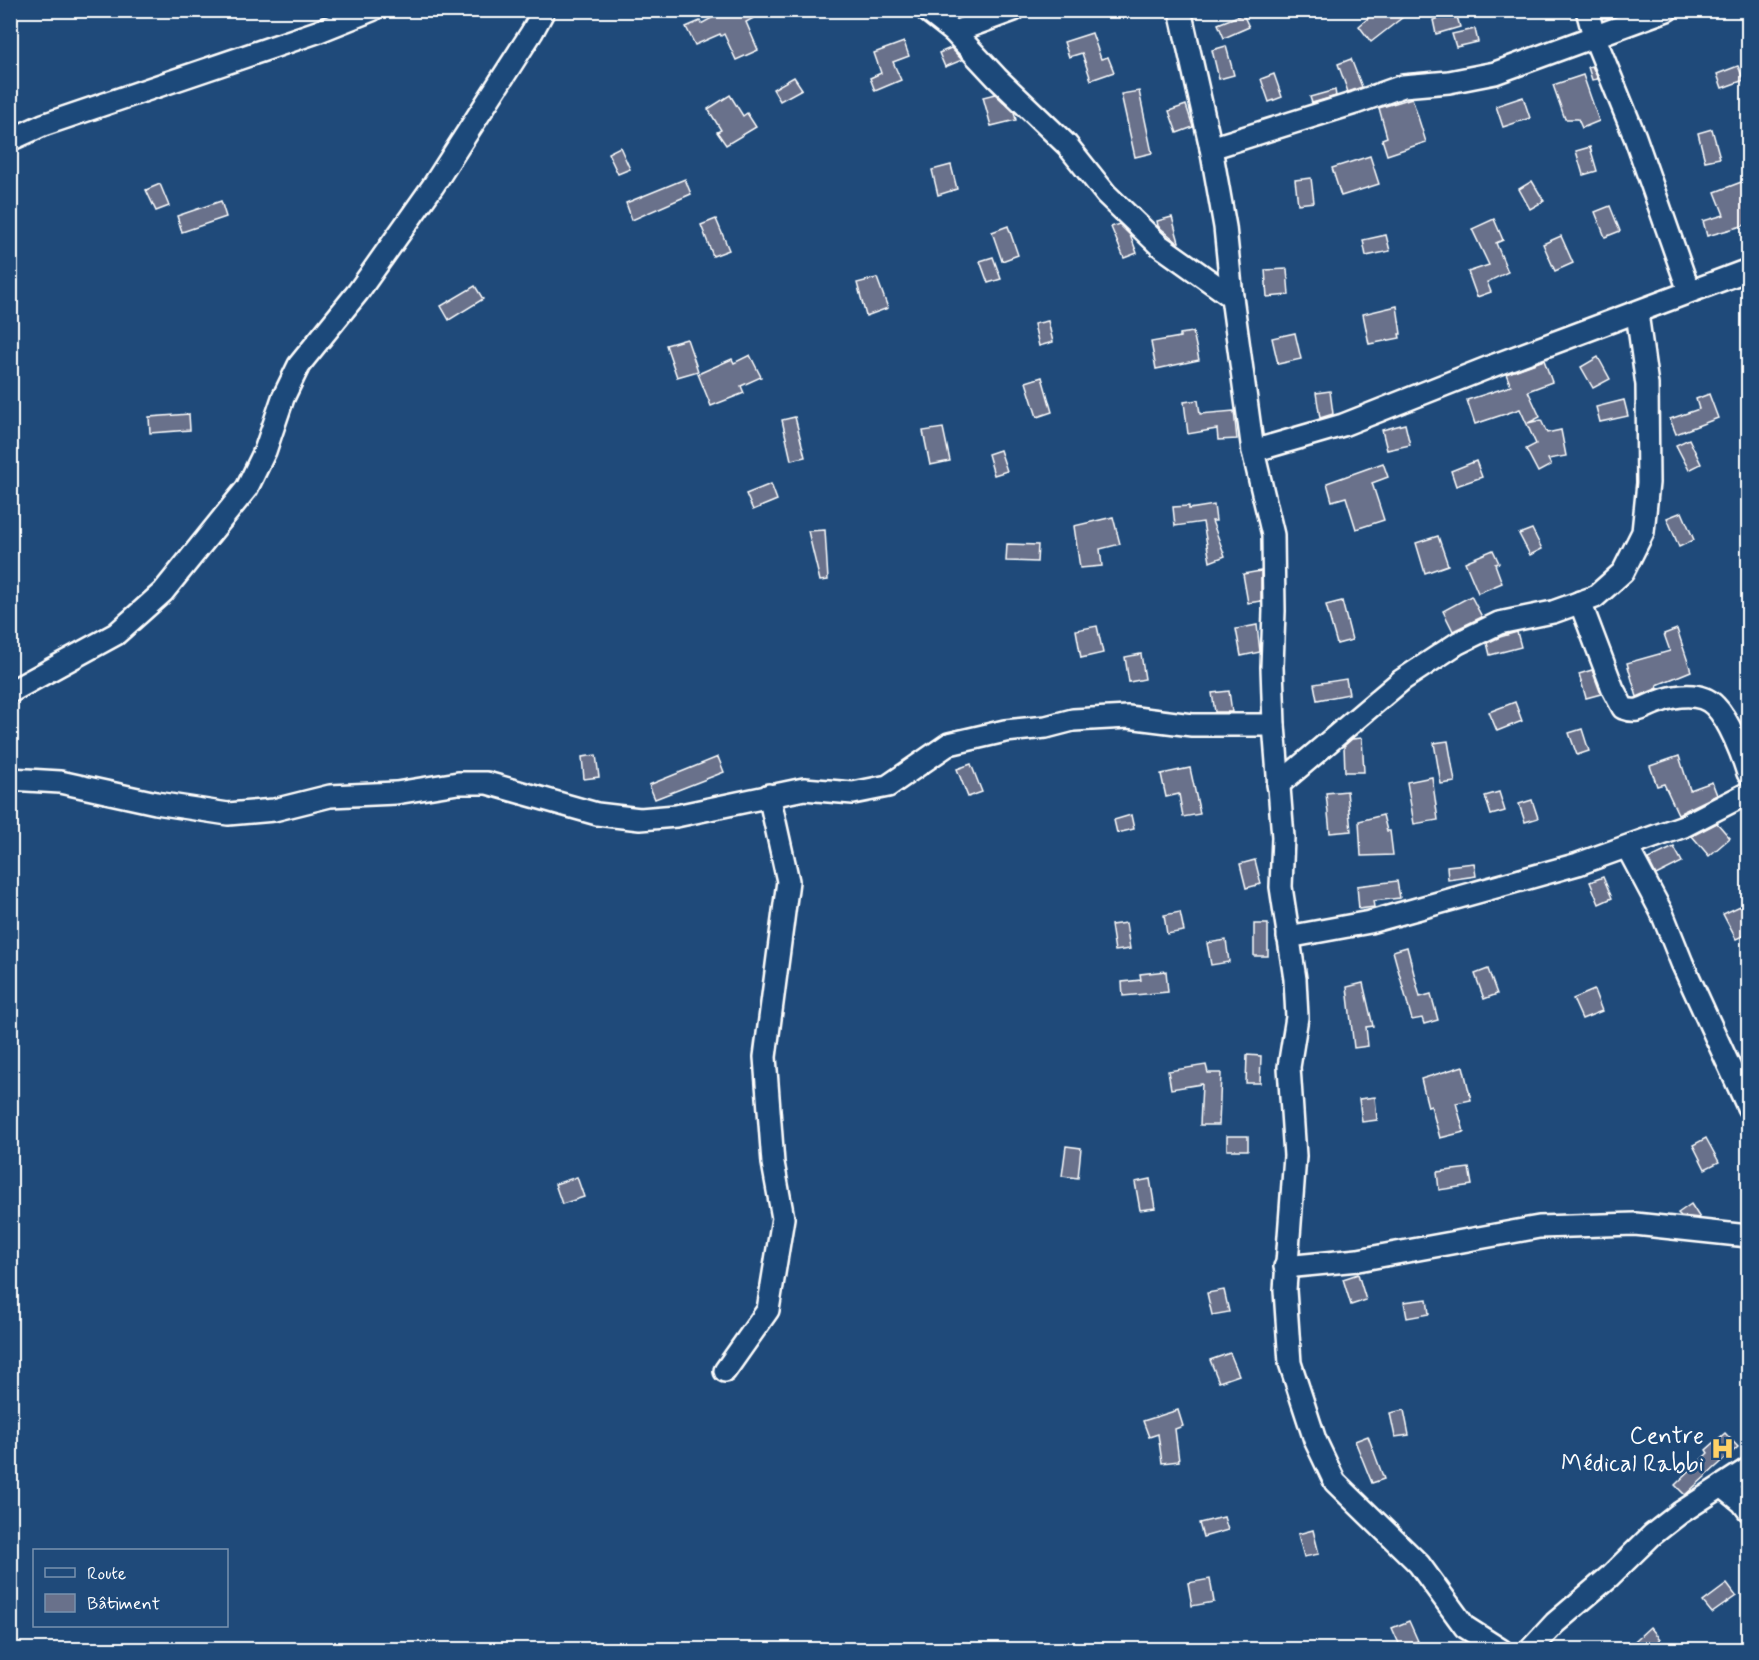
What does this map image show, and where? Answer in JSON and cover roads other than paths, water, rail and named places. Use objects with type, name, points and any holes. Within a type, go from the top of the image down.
[{"type":"street","points":[[10,140],[43,125],[317,32],[372,10]]},
{"type":"street","points":[[10,692],[116,634],[163,592],[247,488],[265,451],[283,398],[299,365],[358,292],[433,186],[544,10]]},
{"type":"street","points":[[926,10],[954,32],[997,78],[1067,145],[1113,202],[1159,245],[1232,297]]},
{"type":"street","points":[[954,32],[1014,10]]},
{"type":"street","points":[[1180,10],[1225,227],[1253,452],[1273,535],[1272,667],[1283,837],[1281,887],[1295,980],[1296,1017],[1289,1067],[1295,1156],[1285,1267],[1290,1364],[1315,1440],[1335,1482],[1419,1564],[1465,1628],[1501,1650]]},
{"type":"street","points":[[1587,10],[1594,36],[1635,137],[1689,291]]},
{"type":"street","points":[[1210,148],[1403,86],[1449,82],[1495,73],[1667,10]]},
{"type":"street","points":[[1253,452],[1353,421],[1492,366],[1749,270]]},
{"type":"street","points":[[1278,785],[1402,680],[1458,643],[1499,623],[1553,612],[1595,597],[1623,572],[1643,532],[1648,483],[1647,385],[1637,313]]},
{"type":"street","points":[[1580,602],[1613,689],[1623,708],[1632,711],[1642,710],[1656,702],[1678,695],[1698,697],[1715,705],[1743,739],[1749,773]]},
{"type":"street","points":[[10,779],[60,782],[156,803],[228,814],[274,810],[330,796],[396,793],[458,783],[487,783],[597,814],[640,819],[676,816],[804,789],[853,793],[888,786],[949,744],[1005,731],[1046,727],[1073,720],[1128,717],[1192,725],[1274,725]]},
{"type":"street","points":[[1288,937],[1370,922],[1578,864],[1684,826],[1749,793]]},
{"type":"street","points":[[724,1371],[768,1310],[783,1218],[773,1163],[765,1057],[788,881],[769,795]]},
{"type":"street","points":[[1627,847],[1662,913],[1682,963],[1749,1107]]},
{"type":"street","points":[[1285,1267],[1358,1260],[1539,1227],[1635,1224],[1749,1236]]},
{"type":"street","points":[[1530,1650],[1555,1623],[1610,1576],[1652,1535],[1680,1513],[1749,1468]]},
{"type":"street","points":[[1722,1486],[1749,1510]]},
{"type":"place","name":"Centre Médical Rabbi","points":[[1722,1449]]}]
